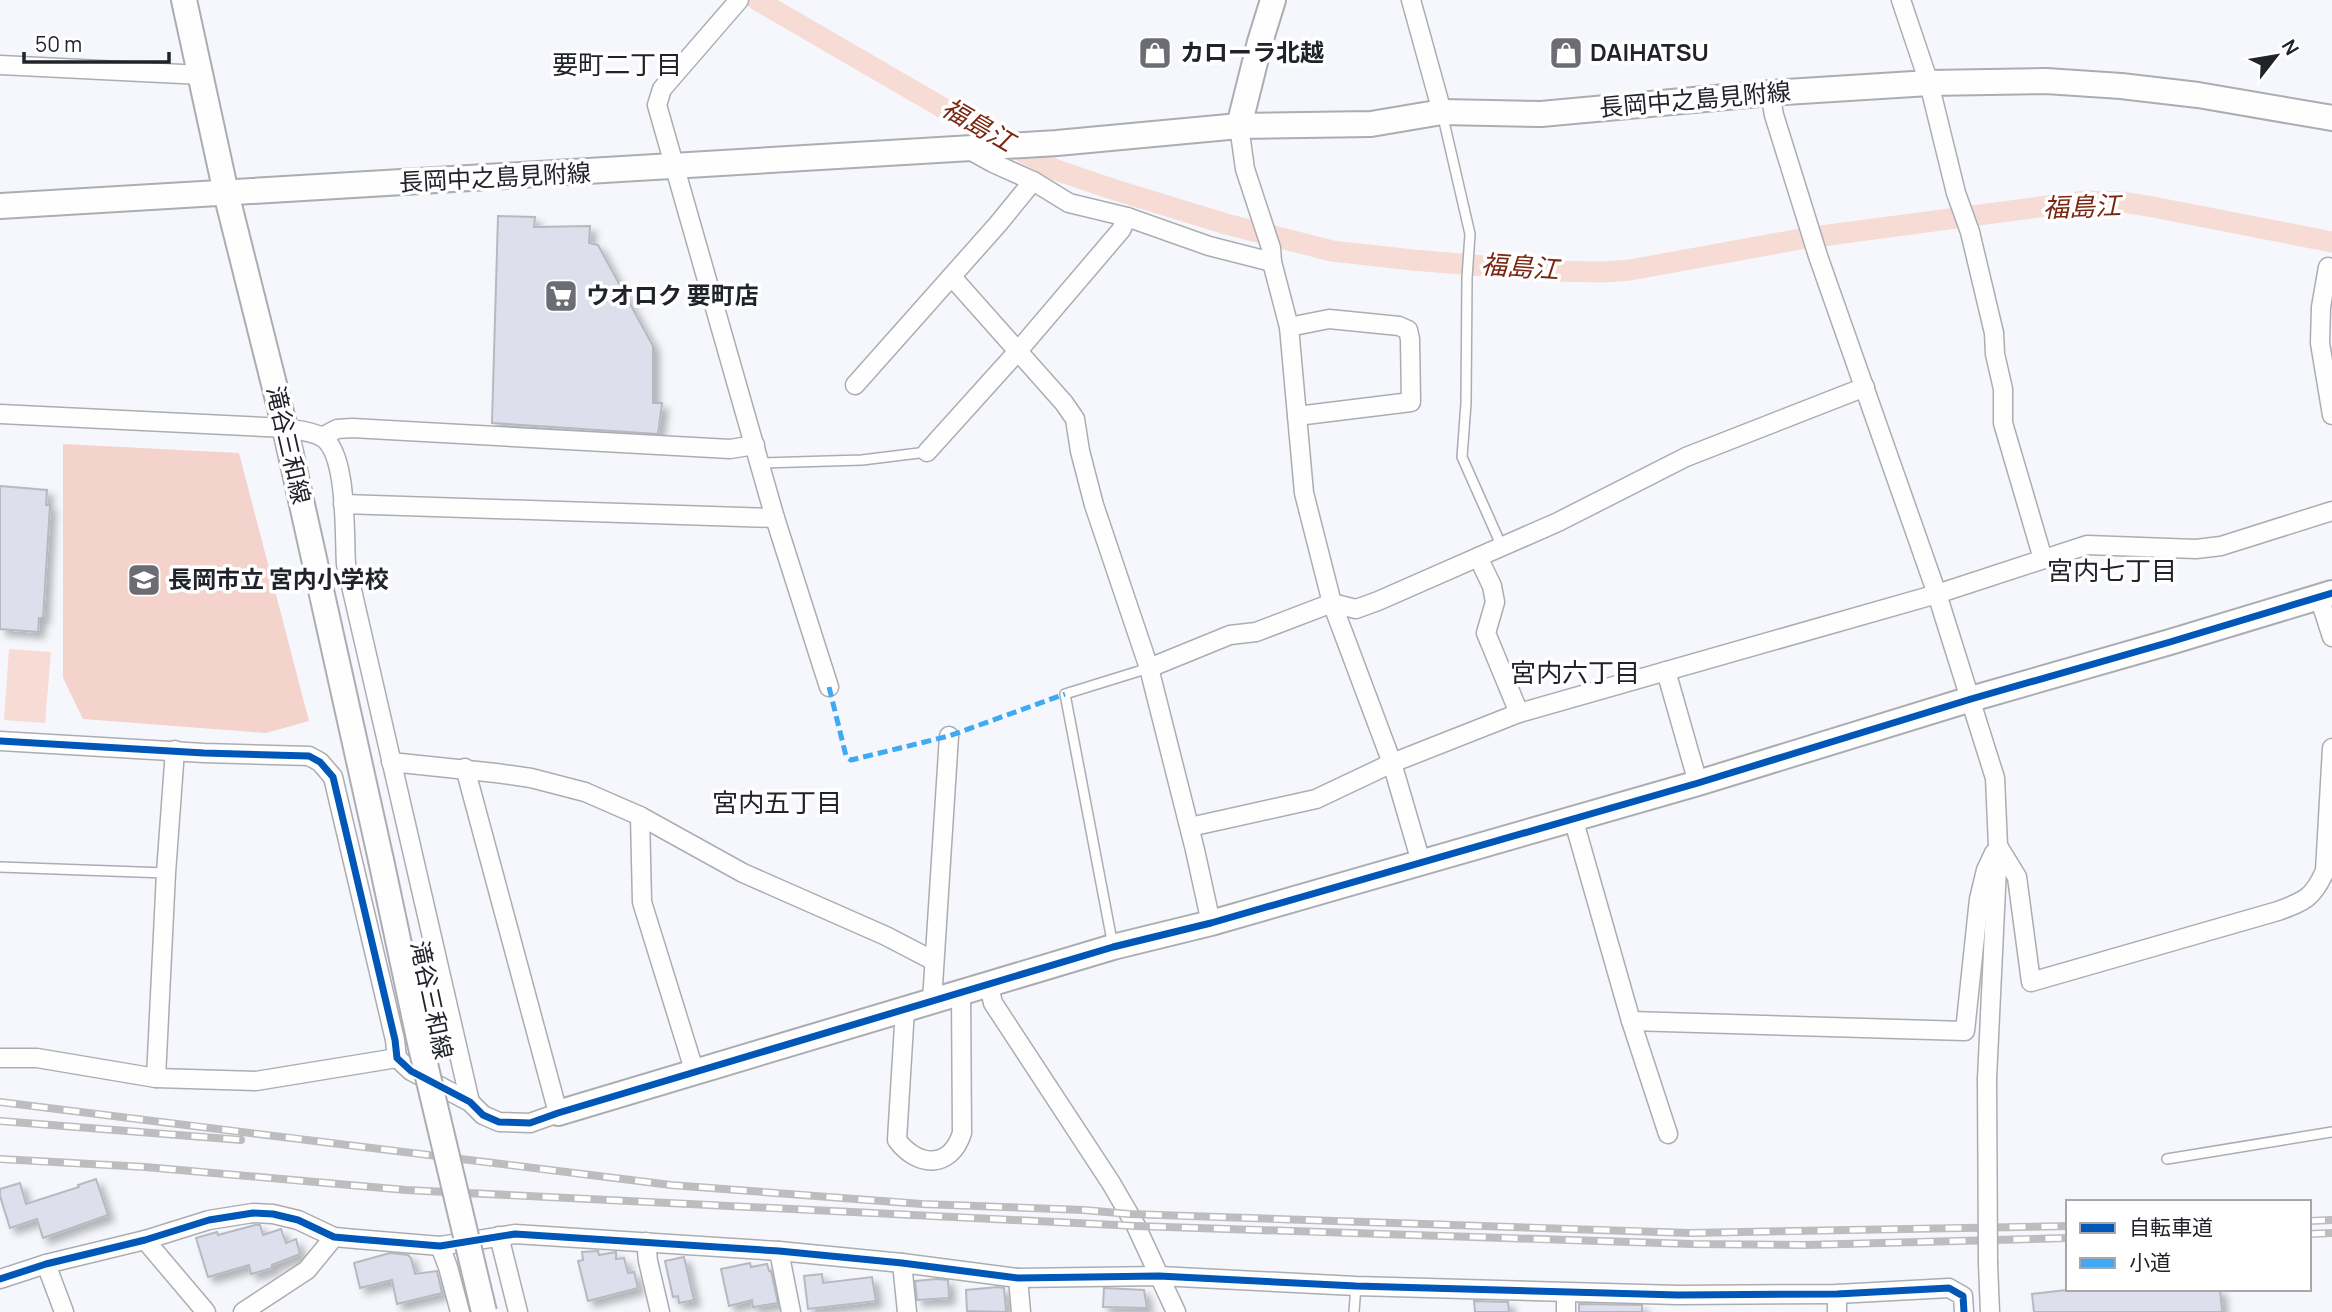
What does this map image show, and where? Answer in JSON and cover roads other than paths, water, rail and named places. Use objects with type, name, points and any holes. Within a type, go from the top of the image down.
[{"type":"main road","name":"滝谷三和線","points":[[184,0],[226,194],[285,428],[420,1043],[484,1312]]},
{"type":"main road","points":[[1239,126],[1273,0]]},
{"type":"main road","name":"長岡中之島見附線","points":[[0,206],[1057,143],[1239,126],[1371,124],[1442,112],[1541,114],[1770,93],[1929,83],[2046,81],[2121,86],[2198,95],[2332,118]]},
{"type":"main road","points":[[558,1113],[1114,947],[1211,923],[1698,783],[2325,595]]},
{"type":"street","points":[[1411,0],[1442,112]]},
{"type":"street","points":[[1901,0],[1929,83],[1956,193],[1970,232],[1994,333],[1995,354],[2003,389],[2003,423],[2043,559]]},
{"type":"street","points":[[736,4],[662,89],[657,105],[775,517],[829,687]]},
{"type":"street","points":[[0,65],[202,75]]},
{"type":"street","points":[[1770,93],[1804,215],[1937,594],[1995,778],[1998,846],[1987,1079],[1990,1312]]},
{"type":"street","points":[[1239,126],[1245,169],[1258,203],[1289,327],[1304,493],[1332,603],[1392,763],[1420,862]]},
{"type":"street","points":[[978,148],[993,163],[1034,181],[1069,203],[1127,217],[1209,246],[1271,255]]},
{"type":"street","points":[[855,385],[1034,181]]},
{"type":"street","points":[[928,452],[1121,230],[1127,217]]},
{"type":"street","points":[[2328,267],[2321,307],[2320,343],[2332,415]]},
{"type":"street","points":[[952,276],[1064,402],[1075,419],[1094,505],[1149,668],[1190,827],[1211,923]]},
{"type":"street","points":[[1289,327],[1329,319],[1399,326],[1408,330],[1410,339],[1411,402],[1297,415]]},
{"type":"street","points":[[1149,668],[1230,635],[1256,632],[1332,603],[1356,609],[1558,522],[1686,457],[1865,387]]},
{"type":"street","points":[[0,414],[285,428],[322,437],[334,451],[339,466],[346,564],[470,1102]]},
{"type":"street","points":[[322,437],[337,429],[352,428],[730,449],[755,445]]},
{"type":"street","points":[[343,504],[775,517]]},
{"type":"street","points":[[1190,827],[1316,799],[1392,763],[1519,713],[1937,594],[2087,545],[2196,549],[2221,546],[2332,511]]},
{"type":"street","points":[[1478,557],[1492,586],[1495,602],[1486,633],[1519,713]]},
{"type":"street","points":[[2325,595],[2330,629]]},
{"type":"street","points":[[1666,671],[1698,783]]},
{"type":"street","points":[[932,1001],[949,736]]},
{"type":"street","points":[[0,741],[309,756],[320,762],[332,777],[395,1040],[397,1058],[411,1071],[470,1102],[483,1115],[499,1122],[530,1123],[558,1113],[465,768]]},
{"type":"street","points":[[1998,846],[2017,877],[2031,982],[2265,915],[2307,900],[2318,888],[2325,871],[2332,748]]},
{"type":"street","points":[[156,1078],[175,750]]},
{"type":"street","points":[[391,762],[465,768],[531,778],[585,792],[640,816],[743,873],[886,936],[933,961]]},
{"type":"street","points":[[640,816],[642,902],[695,1073]]},
{"type":"street","points":[[1573,818],[1631,1021],[1668,1135]]},
{"type":"street","points":[[1631,1021],[1965,1031],[1979,899],[1986,870],[1998,846]]},
{"type":"street","points":[[989,986],[993,1003],[1111,1183],[1136,1226],[1176,1312]]},
{"type":"street","points":[[905,1009],[897,1140],[903,1149],[917,1159],[938,1160],[951,1152],[962,1133],[961,994]]},
{"type":"street","points":[[0,1058],[37,1058],[156,1078],[256,1081],[397,1058]]},
{"type":"street","points":[[0,1279],[209,1220],[253,1213],[298,1220],[334,1237],[440,1246],[515,1234],[779,1251],[902,1262],[1018,1278],[1159,1276],[1566,1293],[1678,1304],[1837,1303],[1949,1288],[1963,1296],[1964,1312]]},
{"type":"street","points":[[499,1236],[518,1312]]},
{"type":"street","points":[[243,1312],[307,1270],[334,1237]]},
{"type":"street","points":[[145,1240],[206,1312]]},
{"type":"street","points":[[646,1242],[660,1312]]},
{"type":"street","points":[[440,1246],[449,1267],[460,1312]]},
{"type":"street","points":[[779,1251],[791,1312]]},
{"type":"street","points":[[902,1262],[907,1312]]},
{"type":"street","points":[[46,1264],[64,1312]]},
{"type":"street","points":[[1159,1276],[1163,1312]]},
{"type":"street","points":[[1018,1278],[1021,1312]]},
{"type":"street","points":[[1566,1293],[1566,1312]]},
{"type":"lane","points":[[1442,112],[1471,234],[1467,278],[1466,403],[1462,457],[1502,547]]},
{"type":"lane","points":[[761,464],[862,460],[928,452]]},
{"type":"lane","points":[[1114,947],[1065,694],[1149,668]]},
{"type":"lane","points":[[0,867],[166,873]]},
{"type":"lane","points":[[2167,1159],[2332,1132]]},
{"type":"lane","points":[[1354,1312],[1356,1286]]},
{"type":"waterway","name":"福島江","points":[[757,0],[962,119],[1056,170],[1226,224],[1332,251],[1544,271],[1604,272],[1630,270],[1806,238],[2085,201],[2123,202],[2332,242]]},
{"type":"railway","points":[[0,1102],[671,1185],[922,1204],[1129,1214],[1690,1233],[2066,1226]]},
{"type":"railway","points":[[0,1121],[241,1140]]},
{"type":"railway","points":[[0,1159],[145,1167],[406,1190],[1136,1226],[1691,1244],[1805,1245],[2066,1238]]},
{"type":"railway","points":[[2311,1221],[2332,1220]]},
{"type":"railway","points":[[2311,1234],[2332,1233]]},
{"type":"place","name":"カローラ北越","points":[[1155,53]]},
{"type":"place","name":"DAIHATSU","points":[[1566,53]]},
{"type":"place","name":"ウオロク 要町店","points":[[561,296]]},
{"type":"place","name":"長岡市立 宮内小学校","points":[[144,580]]},
{"type":"district","name":"要町二丁目","points":[[617,65]]},
{"type":"district","name":"宮内七丁目","points":[[2112,571]]},
{"type":"district","name":"宮内六丁目","points":[[1575,673]]},
{"type":"district","name":"宮内五丁目","points":[[777,803]]}]
